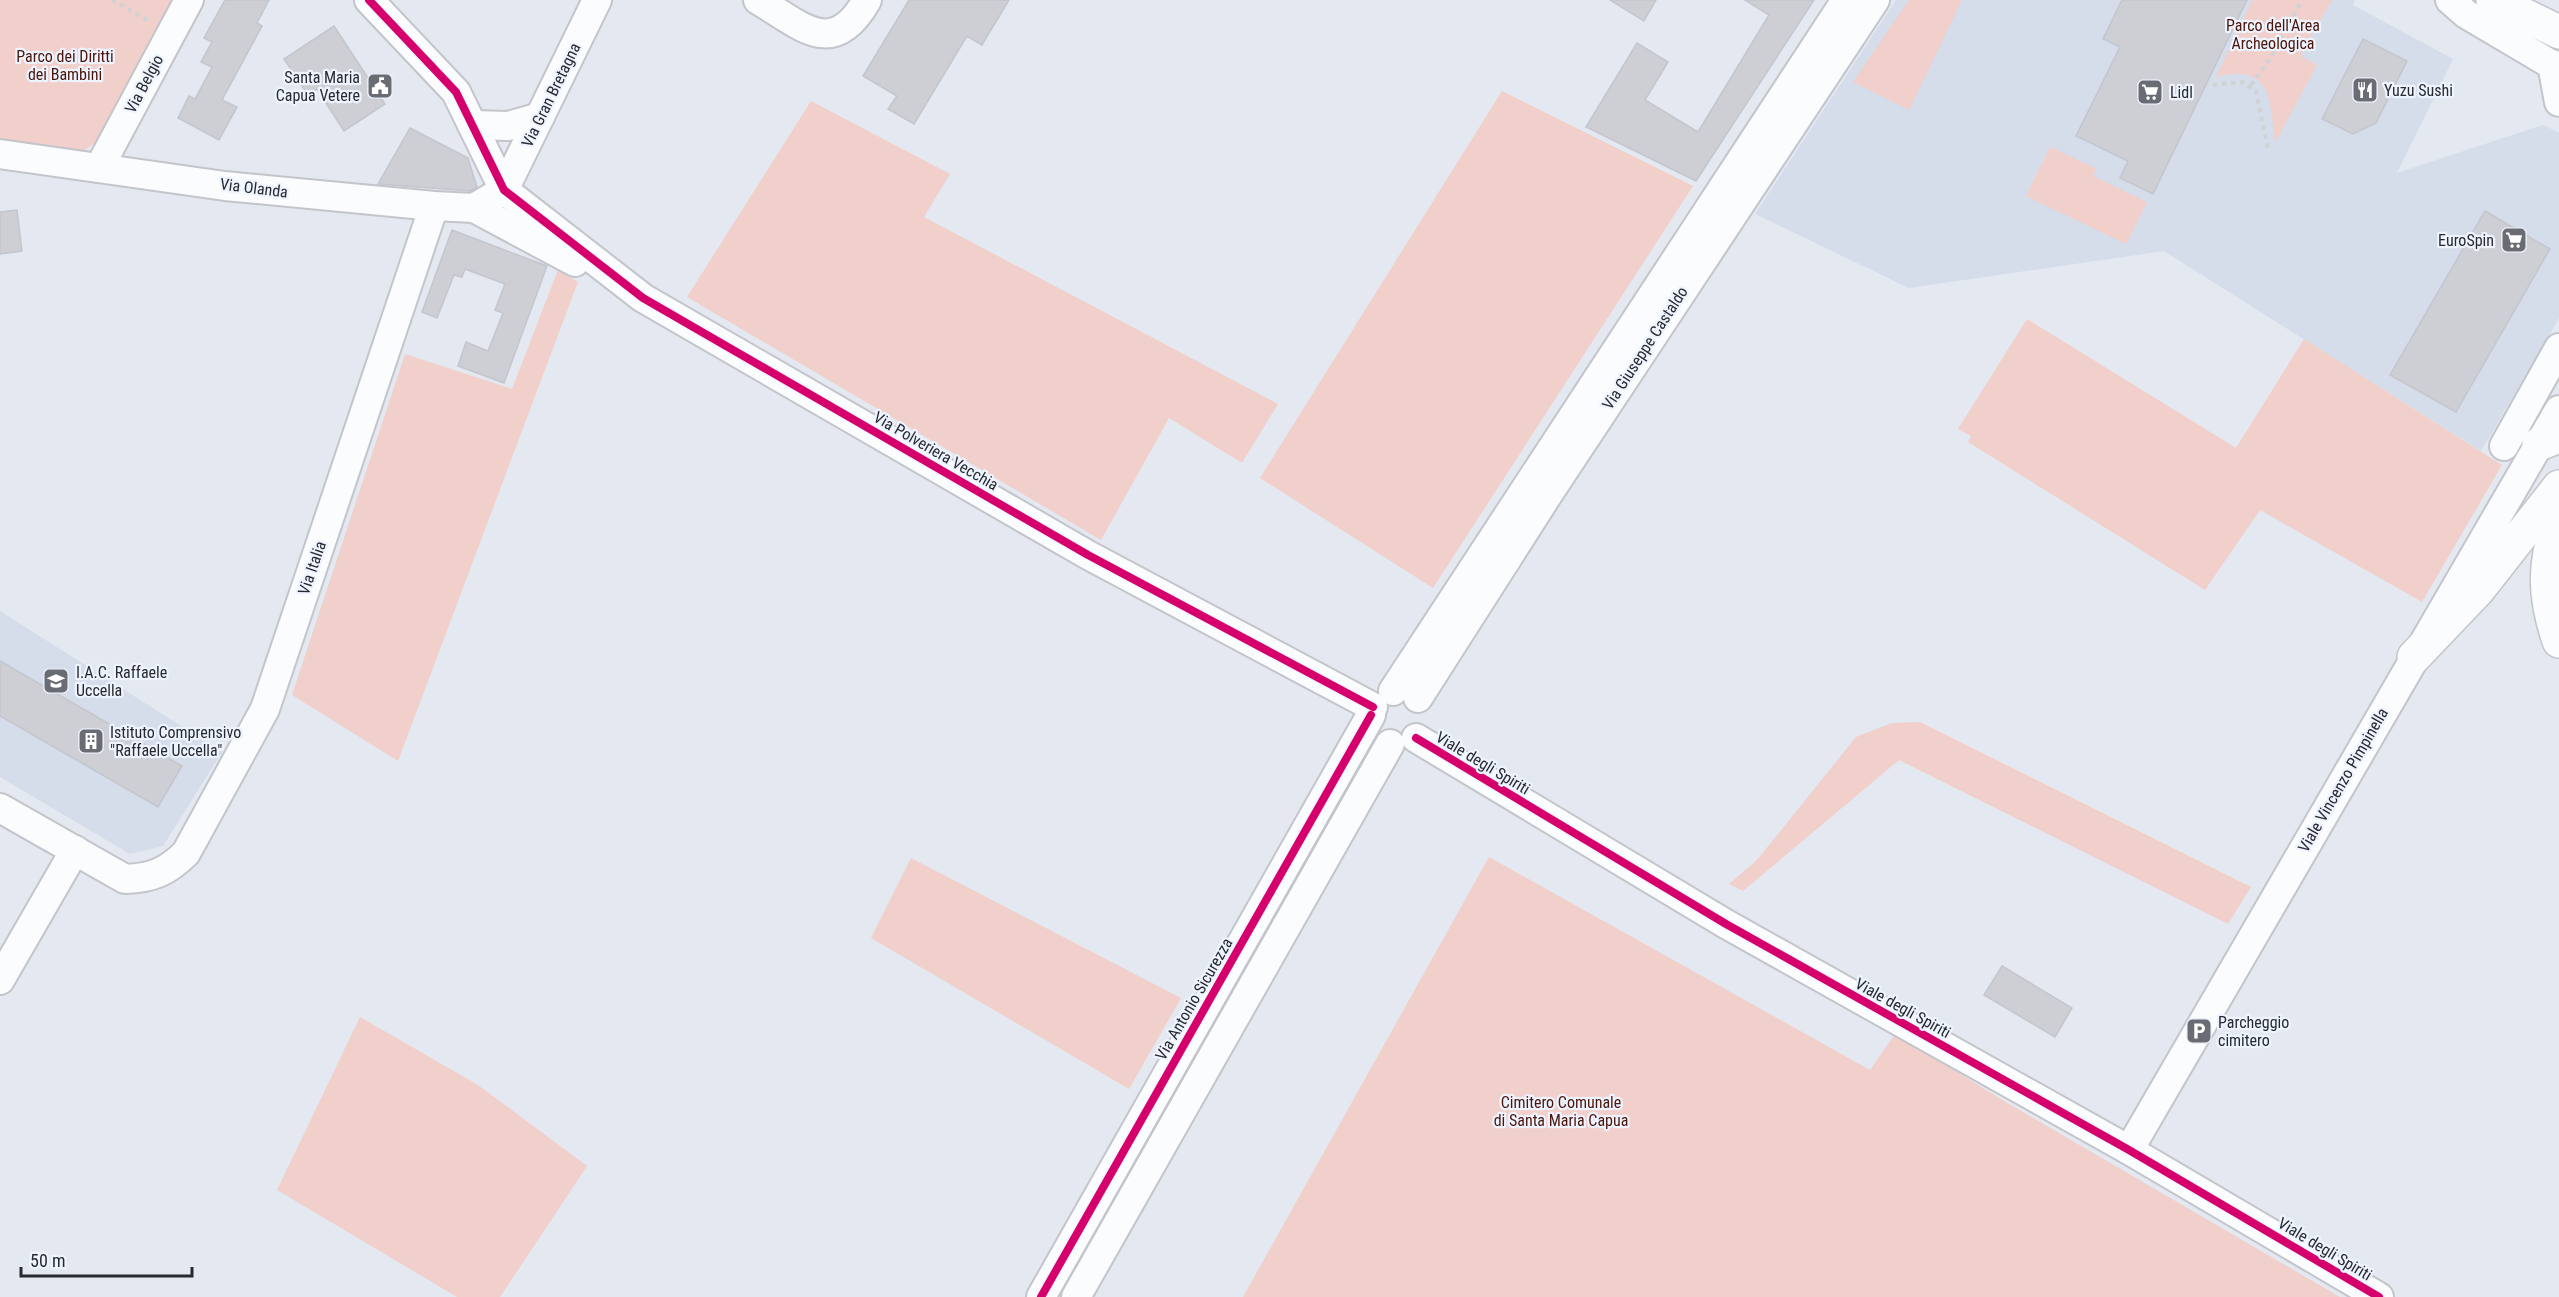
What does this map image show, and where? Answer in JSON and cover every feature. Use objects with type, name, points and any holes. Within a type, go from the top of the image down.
[{"type":"main road","points":[[2493,0],[2559,32]]},
{"type":"main road","points":[[2414,657],[2478,590],[2559,487]]},
{"type":"main road","points":[[2559,517],[2547,570],[2548,609],[2559,641]]},
{"type":"street","name":"Via Belgio","points":[[99,168],[189,0]]},
{"type":"street","points":[[369,0],[456,92],[504,190],[474,208]]},
{"type":"street","name":"Via Gran Bretagna","points":[[504,190],[597,0]]},
{"type":"street","points":[[758,0],[817,35],[830,35],[846,27],[867,0]]},
{"type":"street","name":"Via Giuseppe Castaldo","points":[[1389,703],[1846,0]]},
{"type":"street","name":"Via Giuseppe Castaldo","points":[[1389,703],[1547,496],[1875,0]]},
{"type":"street","points":[[2450,0],[2466,14],[2555,67],[2559,102]]},
{"type":"street","points":[[472,125],[508,126],[540,117]]},
{"type":"street","name":"Via Olanda","points":[[0,154],[225,186],[474,208]]},
{"type":"street","name":"Via Polveriera Vecchia","points":[[504,190],[643,298],[1088,555],[1389,703]]},
{"type":"street","name":"Via Italia","points":[[75,850],[125,879],[148,878],[169,869],[186,853],[265,709],[434,206]]},
{"type":"street","points":[[474,208],[643,298]]},
{"type":"street","points":[[2504,446],[2559,348]]},
{"type":"street","name":"Viale Vincenzo Pimpinella","points":[[2129,1150],[2414,657],[2549,440],[2559,410]]},
{"type":"street","points":[[1076,1297],[1403,741],[1422,731],[1425,714],[1389,703],[1375,732],[1403,741]]},
{"type":"street","name":"Via Antonio Sicurezza","points":[[1041,1297],[1389,703]]},
{"type":"street","name":"Viale degli Spiriti","points":[[1403,741],[2129,1150],[2379,1297]]},
{"type":"street","points":[[0,808],[75,850],[0,980]]},
{"type":"path","points":[[112,0],[159,27]]},
{"type":"path","points":[[2251,85],[2269,60],[2302,0]]},
{"type":"path","points":[[2213,86],[2232,81],[2251,85]]},
{"type":"path","points":[[2251,85],[2260,102],[2268,149]]},
{"type":"shaded area","points":[[1896,0],[2355,0],[2353,5],[2453,59],[2397,173],[2543,125],[2559,133],[2559,318],[2481,451],[2164,251],[1909,288],[1755,214]]},
{"type":"shaded area","name":"I.A.C. Raffaele Uccella","points":[[0,611],[222,752],[163,846],[130,854],[0,777]]},
{"type":"green space","name":"Parco dei Diritti dei Bambini","points":[[0,0],[175,0],[97,141],[84,151],[0,139]]},
{"type":"green space","points":[[1909,0],[1962,0],[1909,110],[1853,82]]},
{"type":"green space","name":"Parco dell'Area Archeologica","points":[[2252,0],[2332,0],[2300,56],[2317,65],[2275,143],[2269,100],[2258,80],[2248,75],[2234,74],[2216,77]]},
{"type":"green space","points":[[1502,91],[1693,186],[1433,588],[1260,478]]},
{"type":"green space","points":[[811,101],[950,174],[924,217],[1278,404],[1242,463],[1169,418],[1101,540],[687,297]]},
{"type":"green space","points":[[2050,147],[2097,169],[2093,176],[2147,202],[2126,244],[2026,196]]},
{"type":"green space","points":[[558,270],[578,282],[398,761],[292,695],[405,354],[512,389]]},
{"type":"green space","points":[[2027,319],[2236,448],[2304,339],[2502,465],[2422,602],[2260,510],[2205,590],[1968,442],[1971,436],[1958,429]]},
{"type":"green space","points":[[1920,722],[2251,887],[2228,924],[1899,760],[1743,891],[1729,884],[1757,860],[1856,737],[1892,723]]},
{"type":"green space","name":"Cimitero Comunale di Santa Maria Capua","points":[[1489,857],[1870,1070],[1895,1034],[2004,1101],[2340,1297],[1243,1297]]},
{"type":"green space","points":[[911,858],[1181,998],[1129,1089],[871,938]]},
{"type":"green space","points":[[360,1017],[478,1085],[587,1166],[500,1297],[457,1297],[277,1190]]},
{"type":"building","points":[[225,0],[269,0],[257,23],[262,26],[222,100],[237,107],[219,140],[178,118],[189,96],[195,99],[212,67],[201,62],[212,42],[204,38]]},
{"type":"building","points":[[909,0],[1009,0],[982,45],[967,36],[914,124],[888,109],[897,96],[863,76]]},
{"type":"building","points":[[1610,0],[1656,0],[1644,21]]},
{"type":"building","points":[[1745,0],[1814,0],[1696,181],[1586,127],[1637,43],[1668,62],[1645,100],[1698,132],[1769,15]]},
{"type":"building","name":"Lidl","points":[[2122,0],[2247,0],[2153,194],[2120,178],[2128,161],[2076,136],[2120,47],[2103,39]]},
{"type":"building","points":[[334,26],[385,104],[344,131],[317,89],[308,95],[284,59]]},
{"type":"building","name":"Yuzu Sushi","points":[[2363,39],[2407,61],[2376,123],[2353,134],[2322,119]]},
{"type":"building","points":[[410,128],[468,158],[477,187],[470,191],[378,184]]},
{"type":"building","points":[[17,210],[22,251],[0,254],[0,212]]},
{"type":"building","points":[[2485,211],[2550,249],[2456,412],[2390,375]]},
{"type":"building","points":[[452,230],[547,266],[504,383],[458,366],[466,342],[488,351],[503,313],[495,310],[505,284],[465,269],[462,277],[454,275],[437,318],[422,312]]},
{"type":"building","name":"Istituto Comprensivo \"Raffaele Uccella\"","points":[[0,661],[182,766],[158,807],[0,716]]},
{"type":"building","points":[[2002,966],[2072,1008],[2055,1037],[1984,995]]},
{"type":"cycle path","points":[[369,0],[456,92],[504,190],[643,298],[1088,555],[1373,707]]},
{"type":"cycle path","points":[[1041,1297],[1371,715]]},
{"type":"cycle path","points":[[1416,738],[1726,924],[2129,1150],[2379,1297]]},
{"type":"place","name":"Santa Maria Capua Vetere","points":[[380,86]]},
{"type":"place","name":"Yuzu Sushi","points":[[2365,90]]},
{"type":"place","name":"Lidl","points":[[2150,92]]},
{"type":"place","name":"EuroSpin","points":[[2514,240]]},
{"type":"place","name":"I.A.C. Raffaele Uccella","points":[[56,681]]},
{"type":"place","name":"Istituto Comprensivo \"Raffaele Uccella\"","points":[[91,741]]},
{"type":"place","name":"Parcheggio cimitero","points":[[2199,1031]]}]
